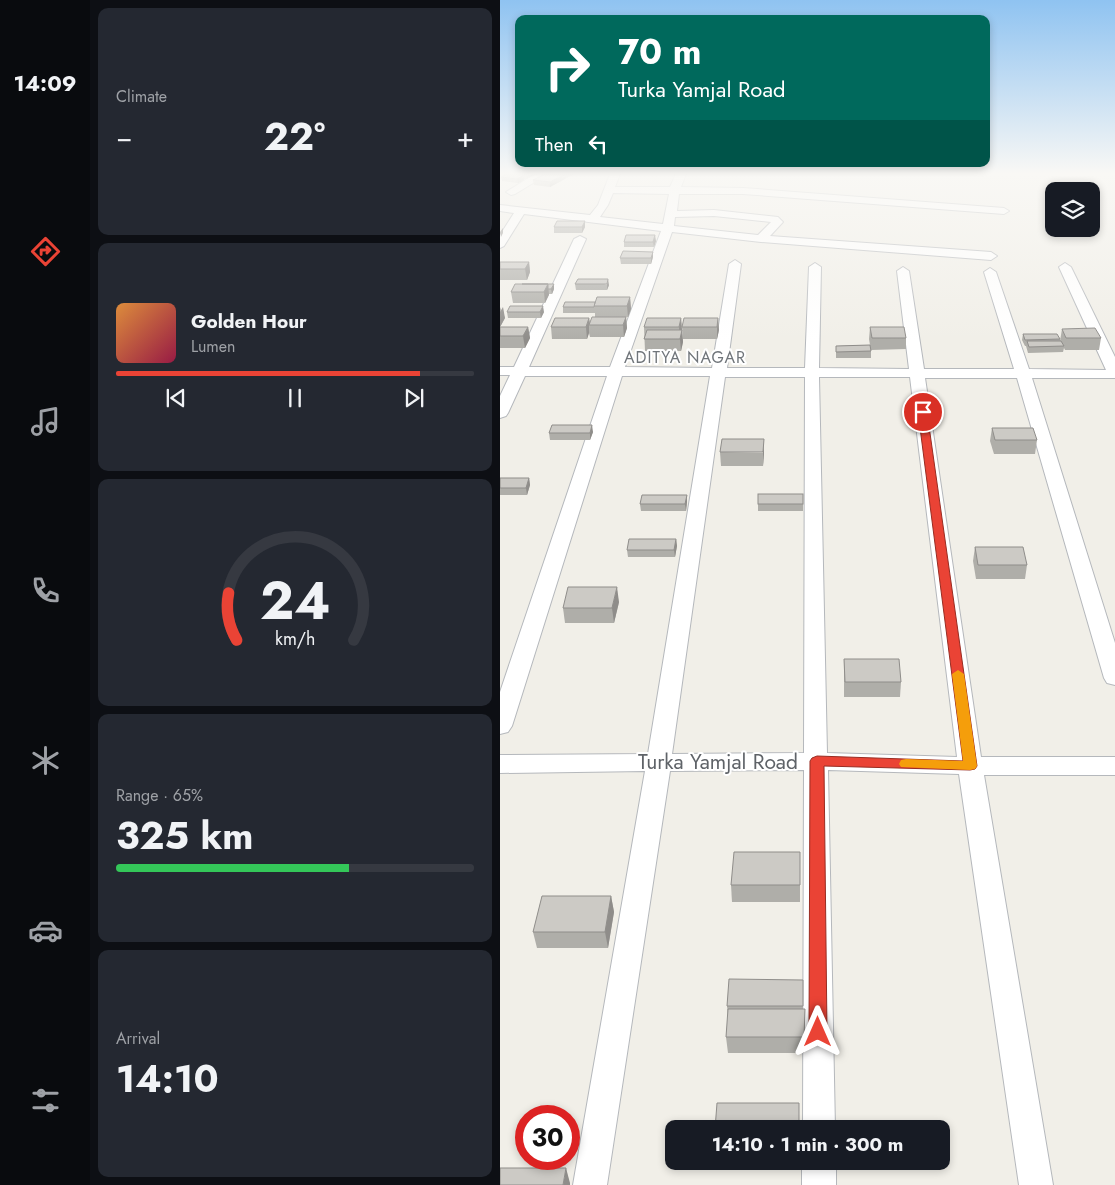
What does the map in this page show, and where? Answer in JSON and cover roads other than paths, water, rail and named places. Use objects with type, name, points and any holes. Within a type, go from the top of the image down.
[{"type":"street","points":[[500,244],[509,229]]},
{"type":"street","points":[[500,726],[616,372],[665,229]]},
{"type":"street","points":[[711,229],[762,239],[990,264],[1115,678]]},
{"type":"street","points":[[762,239],[770,229]]},
{"type":"street","points":[[500,413],[580,239]]},
{"type":"street","points":[[590,1185],[659,762],[736,264]]},
{"type":"street","points":[[815,267],[812,373],[819,1120]]},
{"type":"street","points":[[500,372],[1115,373],[1065,267]]},
{"type":"street","points":[[903,271],[970,766],[1036,1185]]},
{"type":"street","name":"Turka Yamjal Road","points":[[500,764],[817,761],[970,766],[1115,766]]},
{"type":"street","points":[[819,1170],[819,1185]]},
{"type":"district","name":"ADITYA NAGAR","points":[[685,357]]}]
